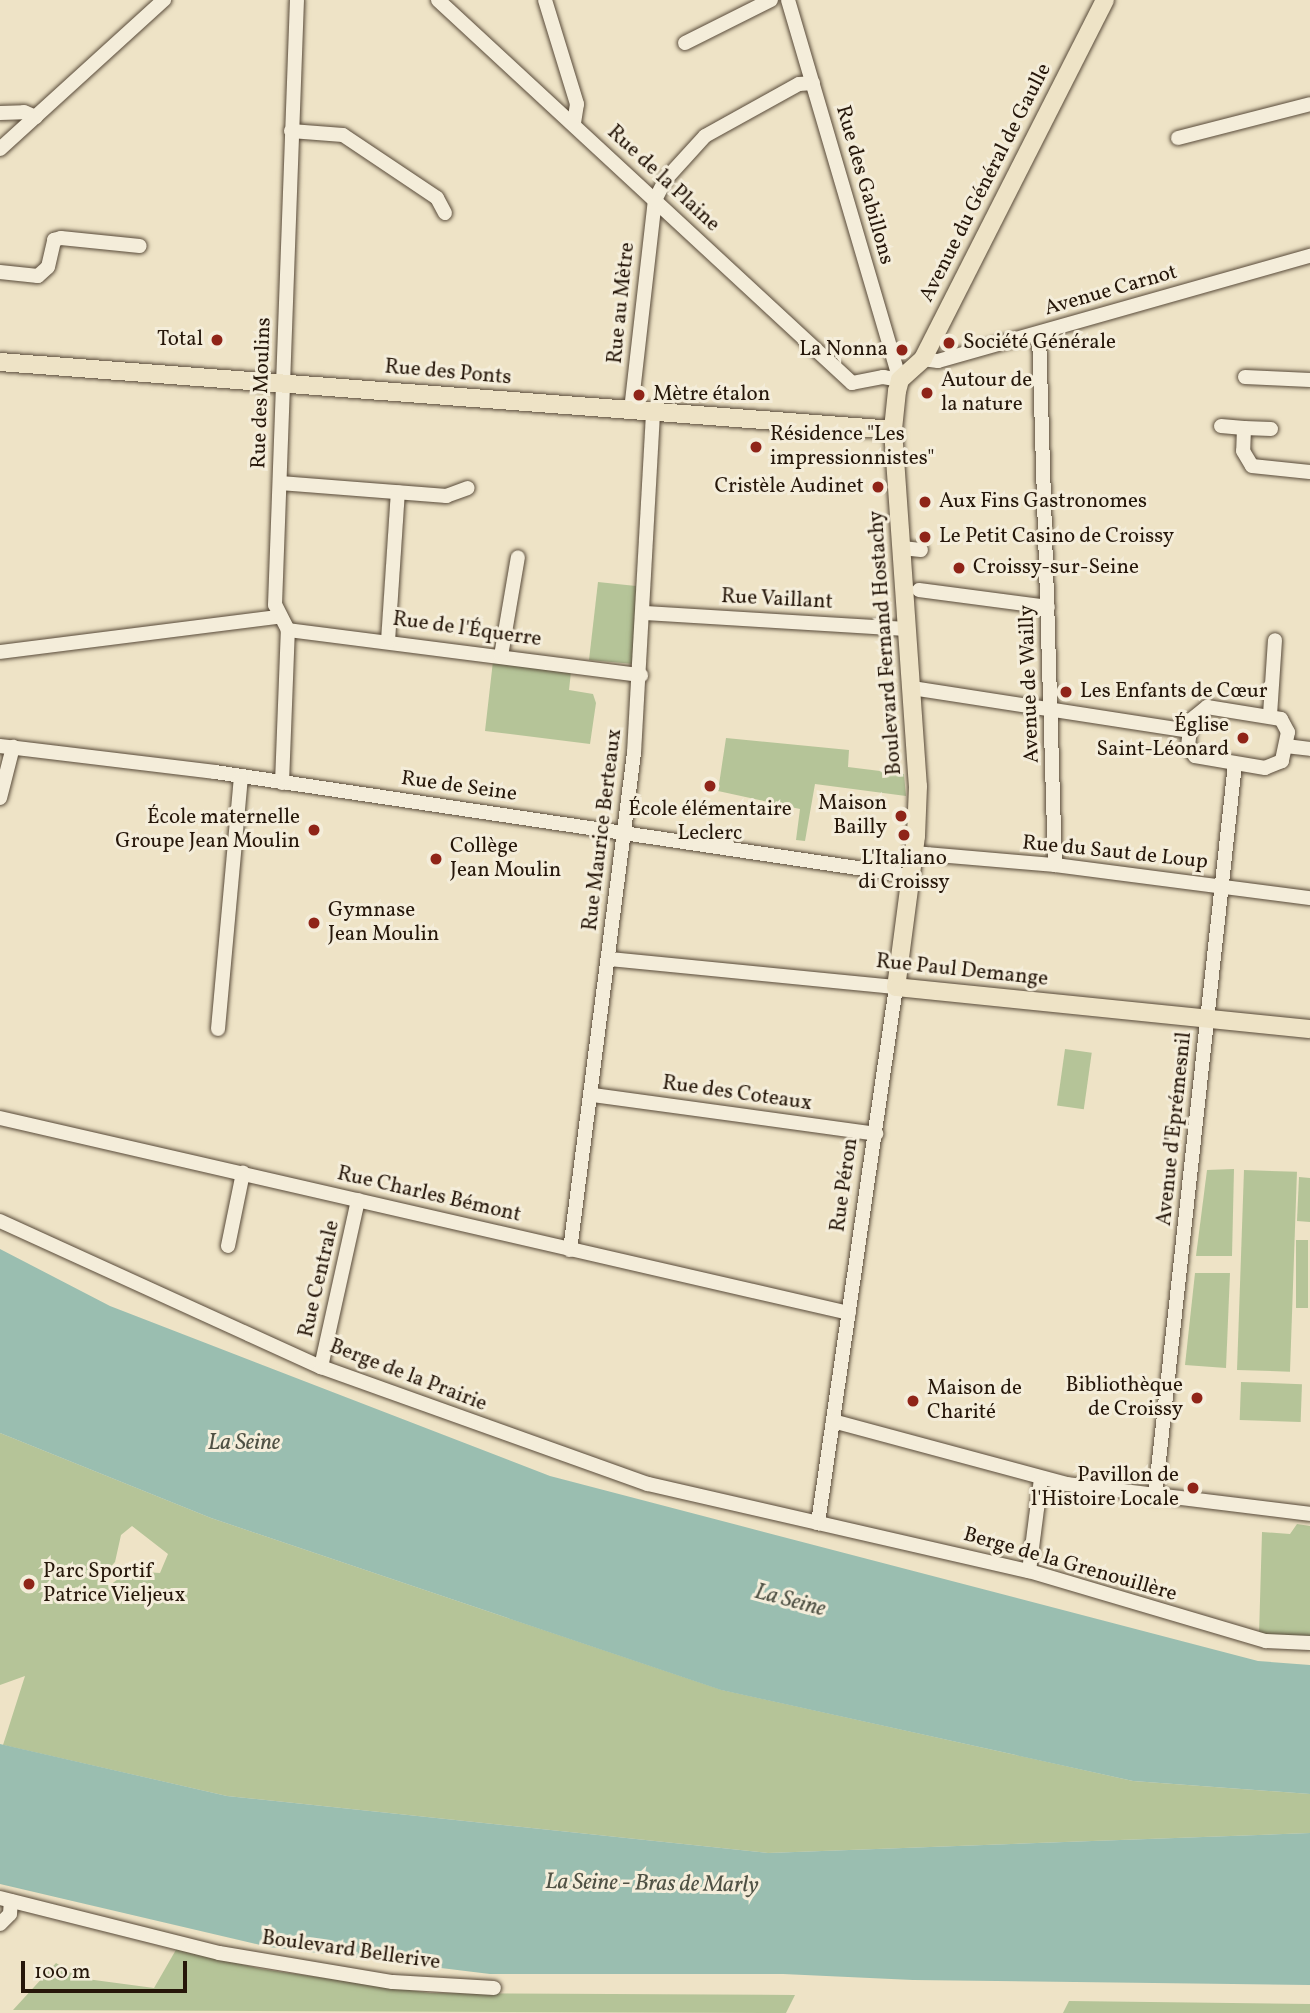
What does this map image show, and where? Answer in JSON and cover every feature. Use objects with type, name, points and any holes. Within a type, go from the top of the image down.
[{"type":"main road","name":"Avenue du Général de Gaulle","points":[[900,380],[923,359],[1105,0]]},
{"type":"main road","name":"Rue des Ponts","points":[[0,362],[892,430]]},
{"type":"main road","name":"Boulevard Fernand Hostachy","points":[[900,380],[892,430],[918,786],[914,853]]},
{"type":"main road","name":"Rue Péron","points":[[896,987],[914,853]]},
{"type":"main road","name":"Rue Paul Demange","points":[[896,987],[1310,1029]]},
{"type":"street","points":[[0,149],[164,0]]},
{"type":"street","name":"Rue des Moulins","points":[[277,617],[297,0]]},
{"type":"street","name":"Rue de la Plaine","points":[[438,0],[852,383],[883,377],[900,380]]},
{"type":"street","points":[[545,0],[577,104],[573,123]]},
{"type":"street","points":[[685,43],[771,0]]},
{"type":"street","name":"Rue des Gabillons","points":[[788,0],[900,380]]},
{"type":"street","points":[[655,200],[665,180],[705,136],[799,84],[813,83]]},
{"type":"street","points":[[1178,138],[1310,104]]},
{"type":"street","points":[[0,113],[24,112],[36,117]]},
{"type":"street","points":[[291,131],[343,135],[436,198],[445,213]]},
{"type":"street","name":"Rue au Mètre","points":[[631,410],[655,200]]},
{"type":"street","points":[[0,272],[38,276],[48,267],[54,240],[61,238],[139,246]]},
{"type":"street","name":"Avenue Carnot","points":[[923,359],[938,361],[1310,256]]},
{"type":"street","name":"Avenue de Wailly","points":[[1039,334],[1055,865]]},
{"type":"street","points":[[1245,377],[1310,380]]},
{"type":"street","name":"Rue Maurice Berteaux","points":[[570,1250],[593,1095],[641,675],[653,412]]},
{"type":"street","points":[[1221,426],[1271,429]]},
{"type":"street","points":[[1244,428],[1243,451],[1252,466],[1310,472]]},
{"type":"street","points":[[280,483],[446,496],[468,488]]},
{"type":"street","points":[[388,641],[398,492]]},
{"type":"street","points":[[902,548],[921,550]]},
{"type":"street","points":[[501,656],[518,557]]},
{"type":"street","points":[[919,590],[1048,607]]},
{"type":"street","name":"Rue Vaillant","points":[[643,613],[908,629]]},
{"type":"street","points":[[0,652],[277,617],[288,631],[282,783]]},
{"type":"street","name":"Rue de l'Équerre","points":[[288,631],[388,641],[641,675]]},
{"type":"street","points":[[1270,715],[1274,637]]},
{"type":"street","points":[[912,688],[1189,731]]},
{"type":"street","points":[[1205,707],[1270,715],[1285,723],[1286,746],[1282,761],[1274,768],[1195,756],[1188,746],[1192,716],[1205,707]]},
{"type":"street","points":[[0,798],[7,746]]},
{"type":"street","name":"Rue de Seine","points":[[7,746],[241,777],[911,876]]},
{"type":"street","points":[[1286,746],[1310,750]]},
{"type":"street","name":"Avenue d'Eprémesnil","points":[[1155,1497],[1235,764]]},
{"type":"street","points":[[218,1029],[241,777]]},
{"type":"street","name":"Rue du Saut de Loup","points":[[914,853],[1055,865],[1310,898]]},
{"type":"street","name":"Rue Paul Demange","points":[[609,959],[896,987]]},
{"type":"street","name":"Rue Péron","points":[[818,1523],[896,987]]},
{"type":"street","name":"Rue des Coteaux","points":[[593,1095],[876,1134]]},
{"type":"street","name":"Rue Charles Bémont","points":[[0,1118],[849,1313]]},
{"type":"street","points":[[228,1246],[243,1174]]},
{"type":"street","name":"Rue Centrale","points":[[321,1367],[358,1200]]},
{"type":"street","name":"Berge de la Prairie","points":[[0,1221],[321,1367],[648,1484],[818,1523]]},
{"type":"street","points":[[834,1421],[1041,1479],[1155,1497],[1310,1514]]},
{"type":"street","points":[[1029,1571],[1041,1479]]},
{"type":"street","name":"Berge de la Grenouillère","points":[[818,1523],[1029,1571],[1266,1641],[1310,1643]]},
{"type":"street","points":[[0,1924],[10,1914],[6,1899]]},
{"type":"street","name":"Boulevard Bellerive","points":[[6,1899],[219,1953],[393,1982],[494,1989]]},
{"type":"shaded area","points":[[598,582],[636,586],[634,664],[589,660]]},
{"type":"shaded area","points":[[493,661],[571,672],[569,690],[593,694],[596,703],[590,744],[485,731]]},
{"type":"shaded area","points":[[726,738],[849,750],[848,767],[904,774],[906,796],[815,784],[805,841],[796,840],[800,809],[718,791]]},
{"type":"shaded area","points":[[1065,1049],[1092,1053],[1084,1109],[1057,1105]]},
{"type":"shaded area","points":[[1234,1169],[1232,1256],[1196,1256],[1207,1170]]},
{"type":"shaded area","points":[[1244,1170],[1297,1172],[1290,1372],[1237,1370]]},
{"type":"shaded area","points":[[1299,1177],[1310,1178],[1310,1222],[1297,1221]]},
{"type":"shaded area","points":[[1296,1240],[1308,1240],[1308,1308],[1296,1308]]},
{"type":"shaded area","points":[[1195,1273],[1230,1273],[1226,1368],[1185,1365]]},
{"type":"shaded area","points":[[1241,1382],[1302,1384],[1301,1422],[1240,1420]]},
{"type":"shaded area","points":[[0,1433],[211,1518],[722,1690],[1133,1781],[1310,1794],[1310,1833],[768,1853],[227,1796],[3,1745],[25,1676],[0,1685]],"holes":[[[132,1526],[168,1554],[160,1573],[129,1571],[110,1585],[105,1573],[115,1562],[121,1535]]]},
{"type":"shaded area","points":[[1297,1524],[1310,1526],[1310,1638],[1259,1635],[1262,1532],[1290,1534]]},
{"type":"shaded area","points":[[177,1948],[261,1969],[430,1993],[795,1995],[786,2013],[13,2010],[56,1963],[79,1978],[154,1988]]},
{"type":"shaded area","points":[[1069,2001],[1310,2004],[1310,2013],[1063,2013]]},
{"type":"water","name":"La Seine","points":[[0,1249],[110,1306],[550,1476],[1258,1661],[1310,1665],[1310,1794],[1133,1781],[721,1690],[211,1518],[0,1433]]},
{"type":"water","name":"La Seine - Bras de Marly","points":[[0,1744],[227,1796],[768,1853],[1310,1833],[1310,1985],[913,1980],[783,1974],[490,1974],[269,1947],[0,1884]]},
{"type":"place","name":"Total","points":[[217,340]]},
{"type":"place","name":"Société Générale","points":[[949,343]]},
{"type":"place","name":"La Nonna","points":[[902,350]]},
{"type":"place","name":"Autour de la nature","points":[[927,393]]},
{"type":"place","name":"Mètre étalon","points":[[639,395]]},
{"type":"place","name":"Résidence \"Les impressionnistes\"","points":[[756,447]]},
{"type":"place","name":"Cristèle Audinet","points":[[878,487]]},
{"type":"place","name":"Aux Fins Gastronomes","points":[[925,502]]},
{"type":"place","name":"Le Petit Casino de Croissy","points":[[925,537]]},
{"type":"place","name":"Croissy-sur-Seine","points":[[959,568]]},
{"type":"place","name":"Les Enfants de Cœur","points":[[1066,692]]},
{"type":"place","name":"Église Saint-Léonard","points":[[1243,738]]},
{"type":"place","name":"École élémentaire Leclerc","points":[[710,786]]},
{"type":"place","name":"Maison Bailly","points":[[901,816]]},
{"type":"place","name":"École maternelle Groupe Jean Moulin","points":[[314,830]]},
{"type":"place","name":"L'Italiano di Croissy","points":[[904,835]]},
{"type":"place","name":"Collège Jean Moulin","points":[[436,859]]},
{"type":"place","name":"Gymnase Jean Moulin","points":[[314,923]]},
{"type":"place","name":"Bibliothèque de Croissy","points":[[1197,1398]]},
{"type":"place","name":"Maison de Charité","points":[[913,1401]]},
{"type":"place","name":"Pavillon de l'Histoire Locale","points":[[1193,1488]]},
{"type":"place","name":"Parc Sportif Patrice Vieljeux","points":[[29,1584]]}]
